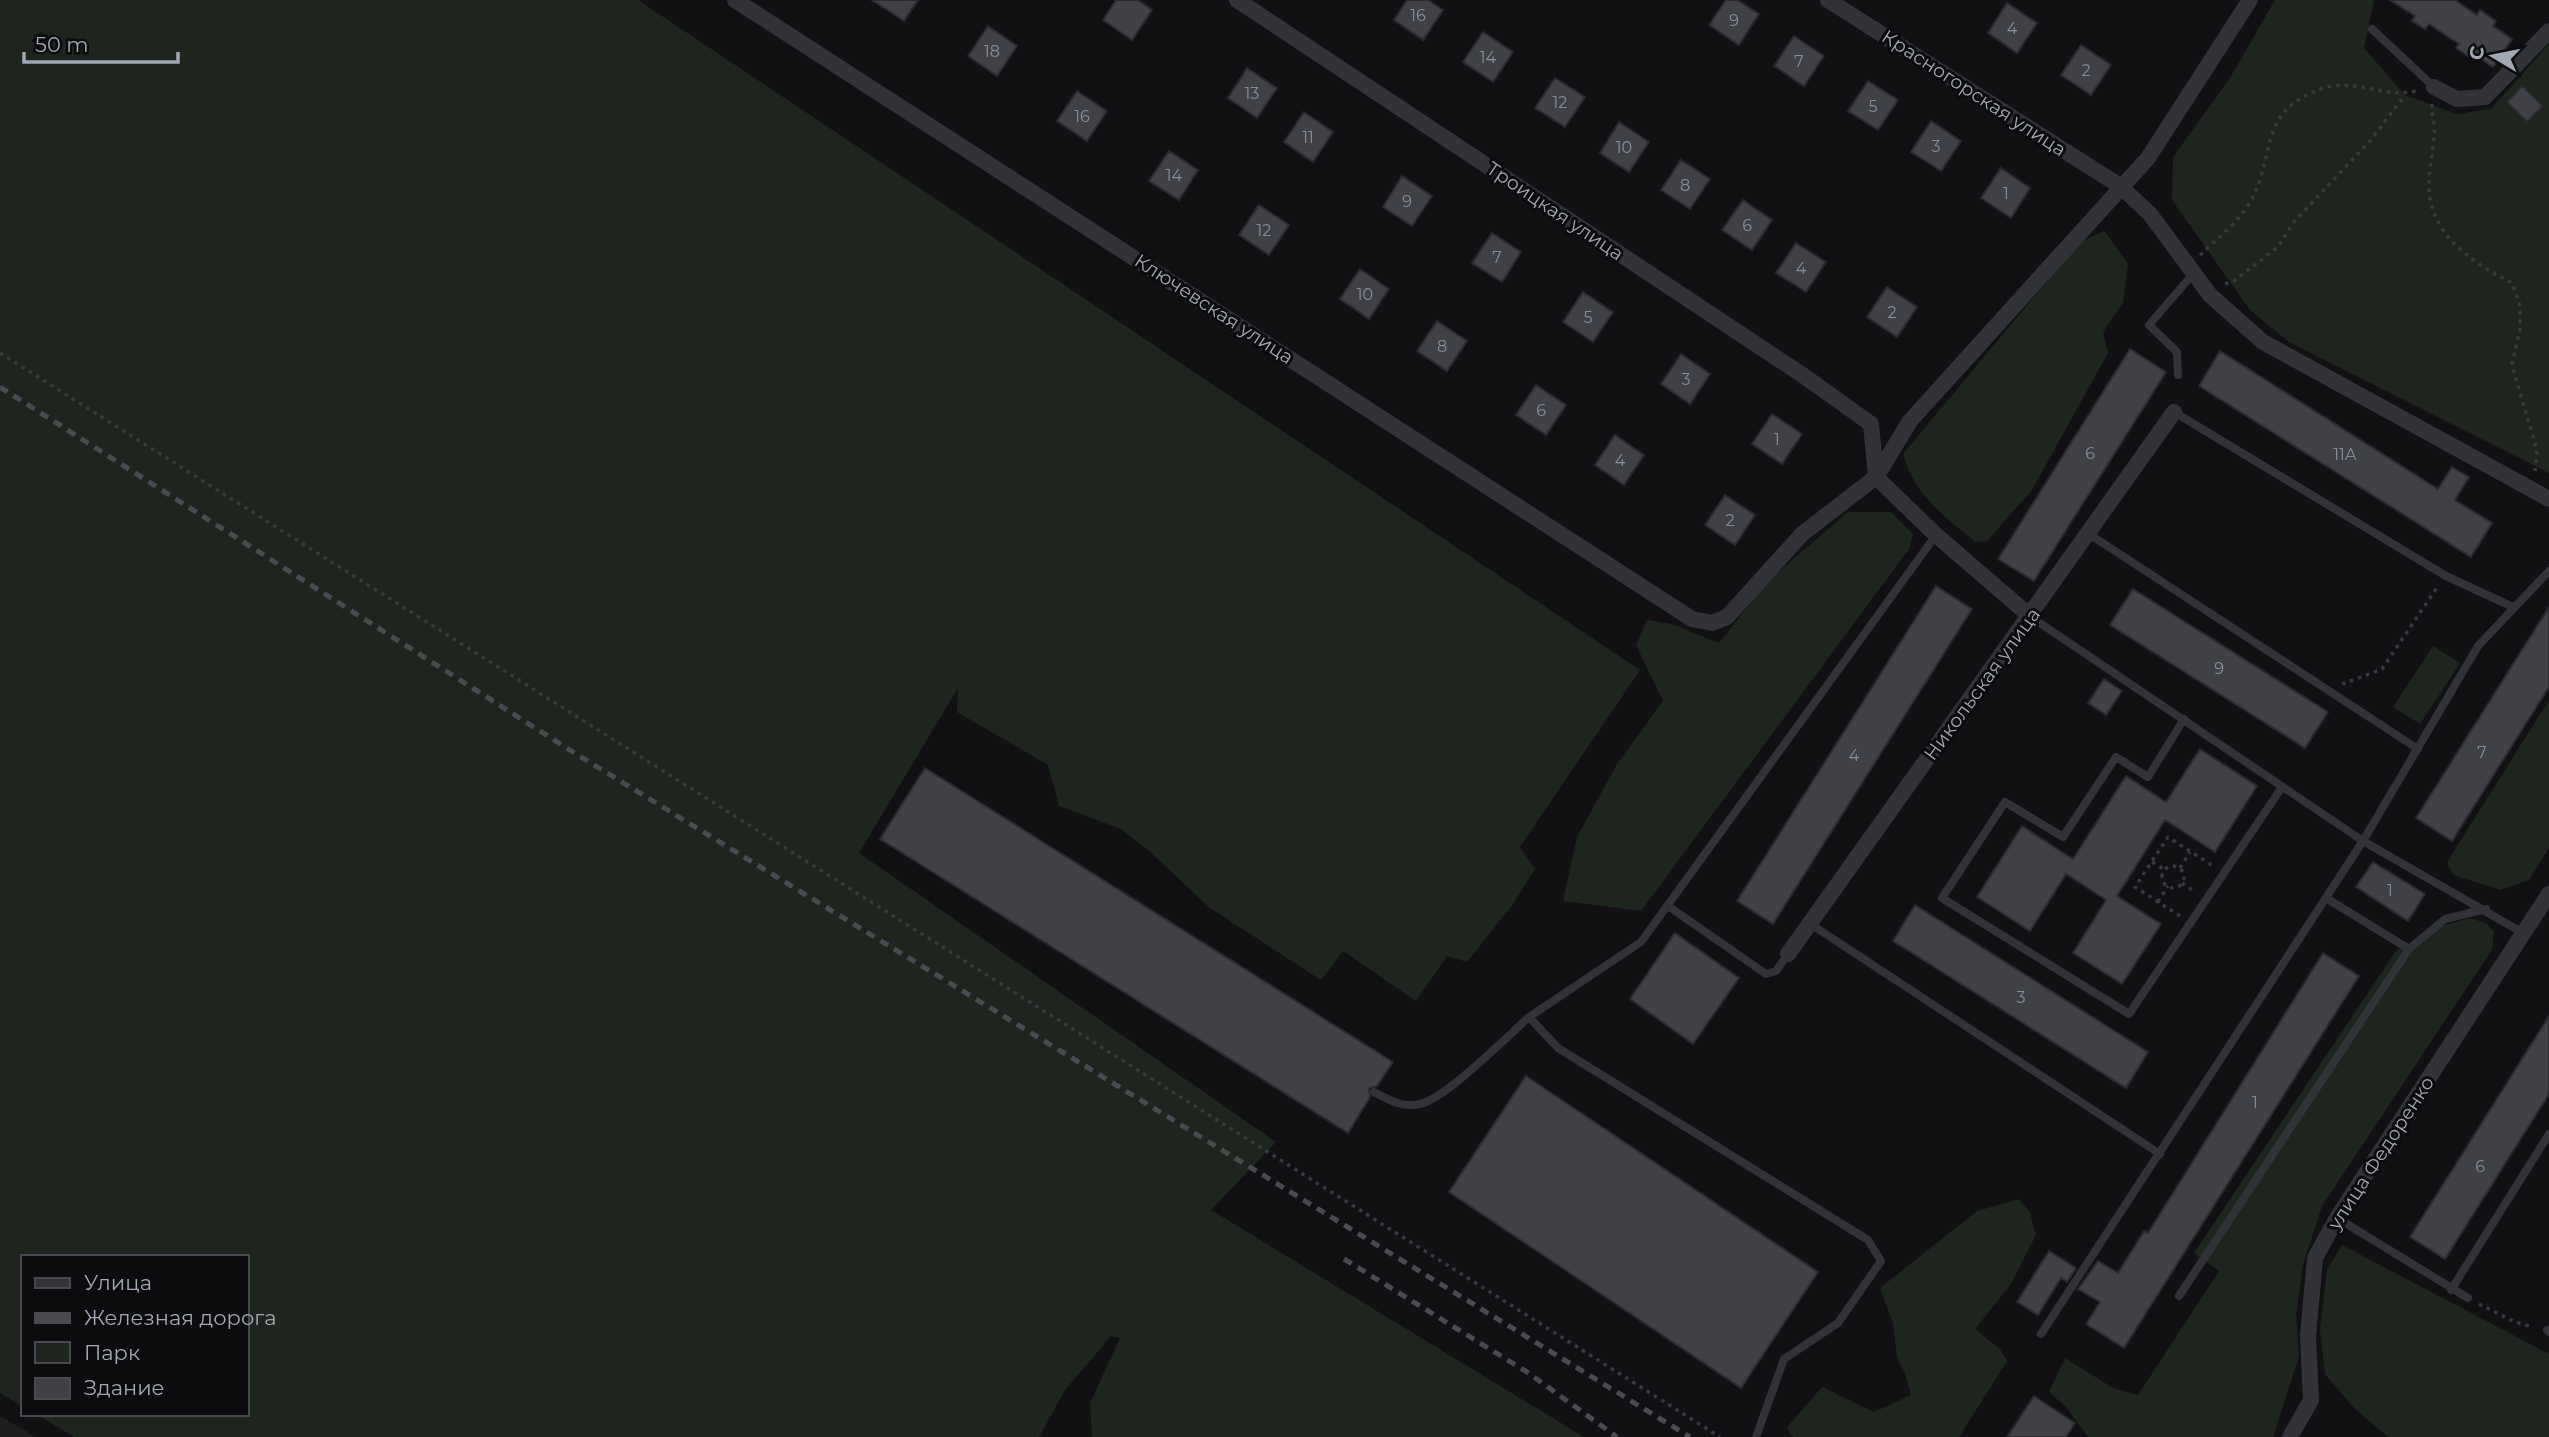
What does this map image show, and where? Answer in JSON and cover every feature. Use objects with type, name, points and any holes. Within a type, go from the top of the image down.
[{"type":"street","name":"Ключевская улица","points":[[735,0],[1692,619],[1712,623],[1727,617],[1802,534],[1876,477]]},
{"type":"street","name":"Троицкая улица","points":[[1237,0],[1804,376],[1871,424],[1876,477]]},
{"type":"street","name":"Красногорская улица","points":[[1828,0],[2120,187],[2150,214],[2206,289],[2263,342],[2549,499]]},
{"type":"street","points":[[2031,617],[1936,536],[1876,477],[1910,421],[2148,158],[2250,0]]},
{"type":"street","points":[[2434,87],[2456,99],[2485,97],[2549,31]]},
{"type":"street","name":"Никольская улица","points":[[1788,954],[2031,617],[2174,412]]},
{"type":"street","name":"улица Федоренко","points":[[2290,1437],[2311,1399],[2308,1336],[2315,1258],[2337,1218],[2549,894]]},
{"type":"lane","points":[[2372,29],[2434,87]]},
{"type":"lane","points":[[2178,375],[2177,352],[2149,325],[2191,270]]},
{"type":"lane","points":[[2174,412],[2445,576],[2513,607]]},
{"type":"lane","points":[[2089,534],[2418,749]]},
{"type":"lane","points":[[1374,1091],[1395,1104],[1421,1104],[1450,1086],[1530,1017],[1641,942],[1936,536]]},
{"type":"lane","points":[[2041,1334],[2363,841],[2478,646],[2549,571]]},
{"type":"lane","points":[[2031,617],[2363,841],[2524,933]]},
{"type":"lane","points":[[2184,719],[2148,776],[2116,757],[2063,837],[2005,802],[1942,898],[2129,1014],[2283,787]]},
{"type":"lane","points":[[2326,898],[2409,949]]},
{"type":"lane","points":[[1668,906],[1766,974],[1776,971],[1788,954]]},
{"type":"lane","points":[[2179,1296],[2409,949],[2445,919],[2486,909]]},
{"type":"lane","points":[[1809,923],[2160,1154]]},
{"type":"lane","points":[[1530,1017],[1558,1048],[1868,1240],[1881,1261],[1838,1323],[1784,1359],[1756,1437]]},
{"type":"lane","points":[[2451,1290],[2549,1134]]},
{"type":"lane","points":[[2337,1218],[2468,1298]]},
{"type":"path","points":[[2191,270],[2248,205],[2258,184],[2270,135],[2288,107],[2324,88],[2359,85],[2405,95],[2434,87],[2431,117],[2435,132],[2428,188],[2436,218],[2451,242],[2481,267],[2512,283],[2520,306],[2520,330],[2512,365],[2536,450],[2533,490]]},
{"type":"path","points":[[2206,289],[2234,281],[2278,247],[2293,223],[2370,141],[2405,95]]},
{"type":"path","points":[[0,353],[1720,1437]]},
{"type":"path","points":[[2326,689],[2382,669],[2445,576]]},
{"type":"path","points":[[2190,923],[2135,887],[2151,862],[2168,837],[2224,873]]},
{"type":"path","points":[[2180,868],[2190,852]]},
{"type":"path","points":[[2151,862],[2165,870]]},
{"type":"path","points":[[2165,870],[2173,866],[2180,868]]},
{"type":"path","points":[[2158,902],[2168,886],[2182,884],[2184,877],[2180,868]]},
{"type":"path","points":[[2165,870],[2163,881],[2168,886]]},
{"type":"path","points":[[2468,1298],[2515,1322],[2548,1331]]},
{"type":"shaded area","points":[[0,1416],[37,1437],[0,1437]]},
{"type":"green space","points":[[0,0],[638,0],[1640,670],[1520,847],[1535,869],[1513,904],[1467,962],[1447,956],[1416,1001],[1343,951],[1321,980],[1210,908],[1148,850],[1121,829],[1059,806],[1048,765],[957,712],[958,688],[859,853],[1276,1142],[1211,1210],[1584,1437],[1092,1437],[1090,1403],[1120,1338],[1111,1336],[1065,1390],[1039,1437],[74,1437],[39,1416],[248,1416],[248,1255],[21,1255],[21,1406],[0,1393]]},
{"type":"green space","points":[[2275,0],[2374,0],[2364,48],[2405,95],[2457,114],[2491,109],[2549,44],[2549,473],[2289,342],[2250,310],[2172,200],[2173,157],[2231,76]]},
{"type":"green space","points":[[2105,231],[2128,264],[2123,303],[2103,332],[2108,353],[2032,490],[1987,541],[1976,542],[1942,514],[1922,493],[1903,454],[2080,242]]},
{"type":"green space","points":[[1848,512],[1891,512],[1913,534],[1909,549],[1641,911],[1563,901],[1577,837],[1617,764],[1663,701],[1636,645],[1647,620],[1672,624],[1719,643],[1768,581]]},
{"type":"green space","points":[[2433,646],[2460,663],[2420,724],[2393,707]]},
{"type":"green space","points":[[2549,700],[2549,848],[2529,880],[2501,890],[2453,875],[2447,862]]},
{"type":"green space","points":[[2470,918],[2486,923],[2494,931],[2492,950],[2322,1206],[2303,1265],[2296,1314],[2299,1356],[2273,1437],[2088,1437],[2066,1407],[2049,1392],[2065,1358],[2113,1388],[2138,1395],[2219,1271],[2194,1253],[2396,951],[2441,926]]},
{"type":"green space","points":[[2019,1199],[2030,1213],[2036,1235],[2011,1284],[1975,1329],[2000,1349],[2007,1361],[1959,1437],[1793,1437],[1787,1427],[1822,1387],[1874,1412],[1911,1395],[1905,1373],[1897,1358],[1893,1323],[1880,1288],[1977,1211]]},
{"type":"green space","points":[[2342,1245],[2549,1354],[2549,1437],[2388,1437],[2354,1408],[2325,1374],[2320,1329],[2327,1270]]},
{"type":"building","points":[[872,0],[918,0],[904,21]]},
{"type":"building","points":[[1116,0],[1138,0],[1152,10],[1132,40],[1103,20]]},
{"type":"building","points":[[1407,0],[1428,0],[1443,10],[1423,40],[1394,20]]},
{"type":"building","points":[[1726,0],[1737,0],[1759,14],[1739,45],[1709,25]]},
{"type":"building","points":[[2390,0],[2455,0],[2477,15],[2480,10],[2496,21],[2493,26],[2512,39],[2493,67],[2474,54],[2471,58],[2456,48],[2459,44],[2429,24],[2425,29],[2412,21],[2415,16]]},
{"type":"building","points":[[2007,3],[2037,23],[2017,53],[1988,33]]},
{"type":"building","points":[[988,26],[1017,46],[997,76],[968,56]]},
{"type":"building","points":[[1483,32],[1513,52],[1493,82],[1463,62]]},
{"type":"building","points":[[1794,36],[1824,56],[1804,86],[1774,66]]},
{"type":"building","points":[[2081,45],[2111,65],[2091,95],[2061,75]]},
{"type":"building","points":[[1247,68],[1277,88],[1257,118],[1228,98]]},
{"type":"building","points":[[1555,78],[1585,97],[1565,127],[1535,108]]},
{"type":"building","points":[[1868,81],[1898,100],[1878,130],[1848,111]]},
{"type":"building","points":[[2522,86],[2543,106],[2527,122],[2507,102]]},
{"type":"building","points":[[1077,91],[1107,111],[1087,141],[1057,121]]},
{"type":"building","points":[[1304,112],[1333,132],[1313,162],[1284,142]]},
{"type":"building","points":[[1931,121],[1961,141],[1941,171],[1911,152]]},
{"type":"building","points":[[1619,122],[1649,142],[1629,172],[1600,153]]},
{"type":"building","points":[[1169,151],[1198,170],[1179,200],[1149,181]]},
{"type":"building","points":[[1681,160],[1710,179],[1690,209],[1661,190]]},
{"type":"building","points":[[2001,168],[2030,188],[2011,218],[1981,198]]},
{"type":"building","points":[[1402,176],[1432,196],[1412,226],[1383,207]]},
{"type":"building","points":[[1743,200],[1772,220],[1752,250],[1722,230]]},
{"type":"building","points":[[1259,205],[1289,225],[1269,255],[1239,235]]},
{"type":"building","points":[[1492,233],[1521,252],[1502,282],[1472,263]]},
{"type":"building","points":[[1796,243],[1826,262],[1806,292],[1776,273]]},
{"type":"building","points":[[1360,269],[1389,289],[1369,319],[1340,299]]},
{"type":"building","points":[[1887,287],[1917,307],[1897,337],[1867,317]]},
{"type":"building","points":[[1583,292],[1613,312],[1593,342],[1563,322]]},
{"type":"building","points":[[1437,321],[1467,341],[1447,371],[1417,351]]},
{"type":"building","points":[[2130,349],[2166,372],[2034,581],[1998,559]]},
{"type":"building","points":[[2220,351],[2438,489],[2452,467],[2469,477],[2455,500],[2492,523],[2471,557],[2199,386]]},
{"type":"building","points":[[1681,354],[1710,374],[1690,404],[1661,384]]},
{"type":"building","points":[[1536,385],[1566,405],[1546,435],[1516,415]]},
{"type":"building","points":[[1772,414],[1802,434],[1782,464],[1752,444]]},
{"type":"building","points":[[1615,435],[1644,455],[1624,485],[1595,465]]},
{"type":"building","points":[[1725,495],[1755,515],[1735,545],[1705,525]]},
{"type":"building","points":[[1936,586],[1972,609],[1773,924],[1737,901]]},
{"type":"building","points":[[2133,589],[2328,712],[2305,748],[2110,625]]},
{"type":"building","points":[[2549,607],[2549,687],[2452,841],[2416,818]]},
{"type":"building","points":[[2104,679],[2122,691],[2106,715],[2088,703]]},
{"type":"building","points":[[2200,749],[2257,786],[2215,852],[2165,820],[2117,896],[2161,924],[2122,984],[2073,953],[2106,900],[2066,874],[2030,931],[1977,897],[2022,826],[2073,859],[2126,776],[2166,802]]},
{"type":"building","points":[[925,768],[1393,1062],[1377,1086],[1369,1088],[1370,1097],[1348,1133],[880,839]]},
{"type":"building","points":[[2373,862],[2425,894],[2408,921],[2356,887]]},
{"type":"building","points":[[1915,905],[2148,1052],[2126,1088],[1893,941]]},
{"type":"building","points":[[1675,933],[1739,978],[1693,1044],[1630,999]]},
{"type":"building","points":[[2323,953],[2359,976],[2124,1348],[2086,1324],[2100,1302],[2078,1289],[2098,1261],[2118,1273],[2144,1231],[2148,1233]]},
{"type":"building","points":[[2549,1016],[2549,1094],[2445,1259],[2410,1237]]},
{"type":"building","points":[[1526,1076],[1818,1272],[1741,1388],[1449,1192]]},
{"type":"building","points":[[2049,1251],[2076,1268],[2067,1282],[2061,1278],[2038,1315],[2017,1302]]},
{"type":"building","points":[[2034,1396],[2075,1423],[2066,1437],[2007,1437]]},
{"type":"railway","points":[[0,387],[573,752],[1690,1437]]},
{"type":"railway","points":[[1344,1259],[1527,1372],[1617,1437]]}]
